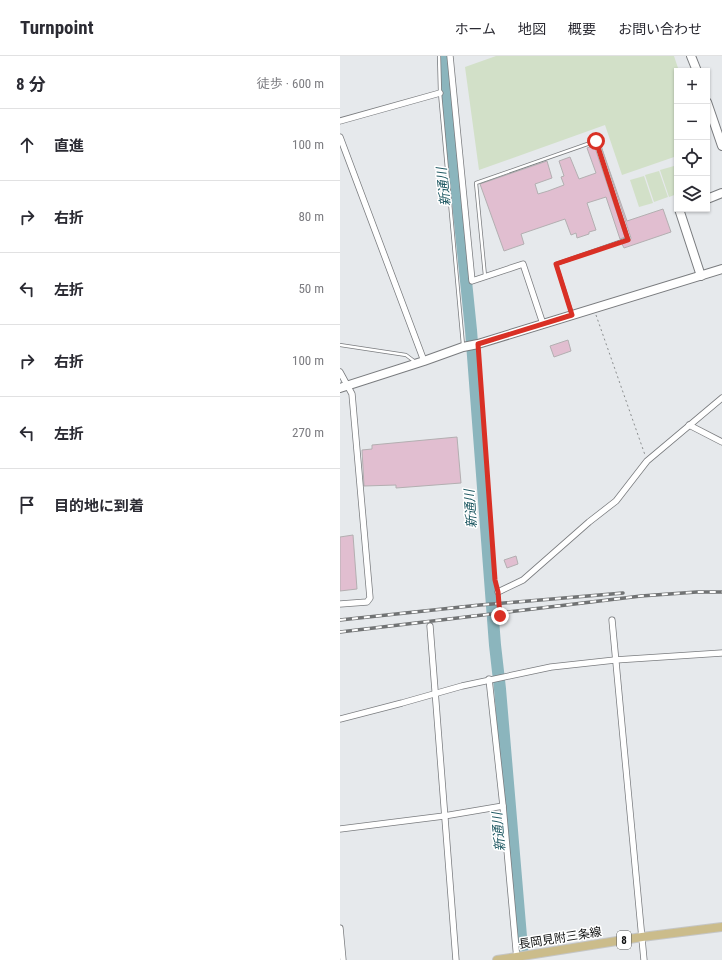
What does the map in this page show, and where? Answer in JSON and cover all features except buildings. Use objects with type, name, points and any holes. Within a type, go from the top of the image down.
[{"type":"main road","name":"長岡見附三条線","points":[[497,960],[520,958],[642,938],[722,927]]},
{"type":"street","points":[[450,56],[472,281],[523,264],[543,324]]},
{"type":"street","points":[[692,56],[696,68]]},
{"type":"street","points":[[340,121],[440,93]]},
{"type":"street","points":[[708,104],[722,146]]},
{"type":"street","points":[[340,137],[420,362]]},
{"type":"street","points":[[710,198],[722,193]]},
{"type":"street","points":[[680,212],[701,276]]},
{"type":"street","points":[[343,387],[722,269]]},
{"type":"street","points":[[340,372],[343,387],[352,394],[370,598],[367,602],[340,604]]},
{"type":"street","points":[[498,592],[523,580],[589,522],[616,501],[647,461],[722,398]]},
{"type":"street","points":[[689,425],[722,442]]},
{"type":"street","points":[[612,620],[644,960]]},
{"type":"street","points":[[430,626],[434,693],[456,960]]},
{"type":"street","points":[[340,719],[489,679],[551,667],[615,660],[722,653]]},
{"type":"street","points":[[489,679],[520,958]]},
{"type":"street","points":[[340,829],[444,816],[503,806]]},
{"type":"street","points":[[340,928],[343,960]]},
{"type":"lane","points":[[439,56],[440,93],[471,346]]},
{"type":"lane","points":[[485,277],[476,183],[596,141],[628,240],[556,264],[572,315]]},
{"type":"lane","points":[[340,346],[406,355],[420,362]]},
{"type":"lane","points":[[498,592],[500,616]]},
{"type":"path","points":[[594,308],[647,461]]},
{"type":"path","points":[[471,346],[495,580],[498,592]]},
{"type":"green space","points":[[496,56],[674,56],[678,68],[674,68],[674,157],[622,175],[605,125],[479,170],[465,67]]},
{"type":"green space","points":[[674,166],[674,195],[669,197],[660,170]]},
{"type":"green space","points":[[659,171],[668,197],[654,202],[645,175]]},
{"type":"green space","points":[[644,176],[653,203],[639,207],[630,180]]},
{"type":"waterway","name":"新通川","points":[[443,56],[471,330],[495,645],[523,960]]},
{"type":"railway","points":[[340,632],[641,596],[697,592],[722,592]]},
{"type":"railway","points":[[340,620],[480,605],[623,593]]},
{"type":"route","points":[[500,616],[498,592],[495,580],[478,344],[572,315],[556,264],[628,240],[596,141]]}]
